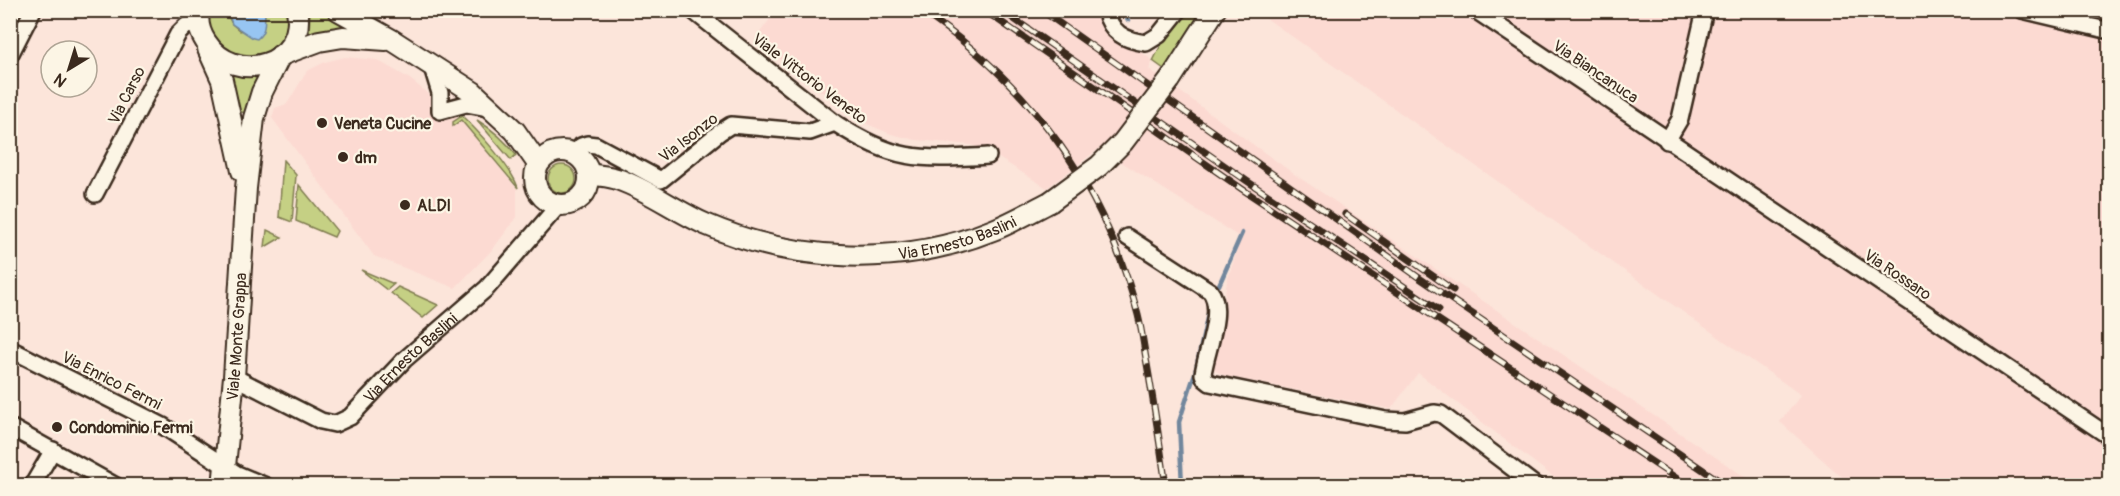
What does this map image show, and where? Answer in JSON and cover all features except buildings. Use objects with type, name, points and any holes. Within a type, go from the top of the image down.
[{"type":"main road","name":"Viale Monte Grappa","points":[[223,486],[234,377],[246,188],[254,118],[262,92],[280,56],[291,44],[296,31],[297,10]]},
{"type":"main road","points":[[338,10],[392,40],[473,92],[515,131],[538,164]]},
{"type":"main road","name":"Via Ernesto Baslini","points":[[558,206],[574,203],[587,183],[618,179],[705,224],[754,240],[819,254],[863,256],[921,251],[993,230],[1050,202],[1099,166],[1123,142],[1170,80],[1215,10]]},
{"type":"main road","name":"Viale Monte Grappa","points":[[199,19],[222,80],[246,188]]},
{"type":"main road","points":[[199,19],[211,50],[222,60],[236,66],[252,67],[266,64],[319,41],[343,37],[392,40]]},
{"type":"main road","points":[[515,131],[556,151]]},
{"type":"main road","points":[[558,206],[539,194],[534,179],[538,164],[549,153],[563,150],[576,154],[583,160],[587,183]]},
{"type":"street","points":[[10,55],[33,10]]},
{"type":"street","name":"Viale Vittorio Veneto","points":[[692,10],[835,123],[887,152],[913,158],[988,156]]},
{"type":"street","points":[[1105,10],[1109,24],[1125,38],[1146,43],[1159,35],[1179,10]]},
{"type":"street","name":"Via Biancanuca","points":[[1475,10],[1667,141]]},
{"type":"street","points":[[1667,141],[1680,119],[1705,10]]},
{"type":"street","points":[[2022,10],[2109,31]]},
{"type":"street","name":"Via Carso","points":[[95,194],[178,34],[186,26],[199,19]]},
{"type":"street","points":[[432,67],[440,93],[440,111],[466,104],[493,109]]},
{"type":"street","name":"Via Isonzo","points":[[576,154],[581,146],[596,145],[661,180],[731,125],[810,132],[835,123]]},
{"type":"street","name":"Via Rossaro","points":[[1667,141],[2109,436]]},
{"type":"street","name":"Via Ernesto Baslini","points":[[234,377],[321,421],[335,424],[350,417],[404,360],[487,288],[558,206]]},
{"type":"street","points":[[1127,237],[1210,291],[1215,298],[1217,310],[1203,374],[1210,383],[1386,420],[1406,421],[1434,413],[1441,414],[1536,486]]},
{"type":"street","name":"Via Enrico Fermi","points":[[10,349],[163,426],[237,474],[267,486]]},
{"type":"street","points":[[10,427],[116,486]]},
{"type":"street","points":[[33,486],[53,450]]},
{"type":"shaded area","points":[[776,11],[1087,11],[1153,61],[1149,69],[1294,174],[1757,485],[1564,485],[1418,373],[1391,409],[1225,376],[1214,369],[1214,360],[1227,281],[1241,238],[1101,147],[1047,188],[989,152],[972,145],[916,140],[891,134],[867,124],[755,39]]},
{"type":"shaded area","points":[[1256,11],[2109,11],[2109,485],[1851,485],[1780,422],[1801,395]]},
{"type":"shaded area","points":[[345,57],[377,60],[410,79],[461,120],[517,189],[517,217],[492,250],[455,288],[374,256],[272,118],[275,108],[287,104],[307,71],[325,62]]},
{"type":"green space","points":[[207,11],[235,11],[229,18],[240,31],[264,24],[265,11],[290,11],[284,40],[277,49],[260,56],[239,59],[211,38]]},
{"type":"green space","points":[[310,11],[328,11],[349,23],[348,26],[309,35]]},
{"type":"green space","points":[[1187,11],[1203,11],[1164,69],[1153,61],[1164,39]]},
{"type":"green space","points":[[231,72],[260,75],[246,113],[237,111],[229,74]]},
{"type":"green space","points":[[462,116],[502,161],[518,188],[461,120],[453,126],[453,122]]},
{"type":"green space","points":[[477,120],[498,135],[512,150],[516,155],[511,160]]},
{"type":"green space","points":[[283,160],[296,175],[292,222],[279,217]]},
{"type":"green space","points":[[562,165],[572,169],[576,179],[572,189],[562,193],[552,189],[548,179],[552,169]]},
{"type":"green space","points":[[299,185],[337,231],[334,237],[296,221]]},
{"type":"green space","points":[[267,230],[282,237],[265,247]]},
{"type":"green space","points":[[361,270],[394,284],[387,290]]},
{"type":"green space","points":[[398,287],[438,305],[423,318],[391,293]]},
{"type":"water","points":[[235,11],[265,11],[264,29],[257,39],[232,24],[229,15]]},
{"type":"waterway","points":[[1123,10],[1128,20]]},
{"type":"waterway","points":[[1219,285],[1242,233]]},
{"type":"waterway","points":[[1182,486],[1179,422],[1195,373],[1209,309]]},
{"type":"railway","points":[[920,10],[960,39],[996,70],[1029,105],[1058,142],[1084,181],[1124,268],[1139,321],[1166,486]]},
{"type":"railway","points":[[984,10],[1242,189],[1688,486]]},
{"type":"railway","points":[[1001,10],[1247,181],[1439,310]]},
{"type":"railway","points":[[1041,10],[1418,277],[1727,486]]},
{"type":"railway","points":[[1345,214],[1453,290]]},
{"type":"place","name":"Veneta Cucine","points":[[322,123]]},
{"type":"place","name":"dm","points":[[343,157]]},
{"type":"place","name":"ALDI","points":[[405,205]]},
{"type":"place","name":"Condominio Fermi","points":[[57,427]]}]
